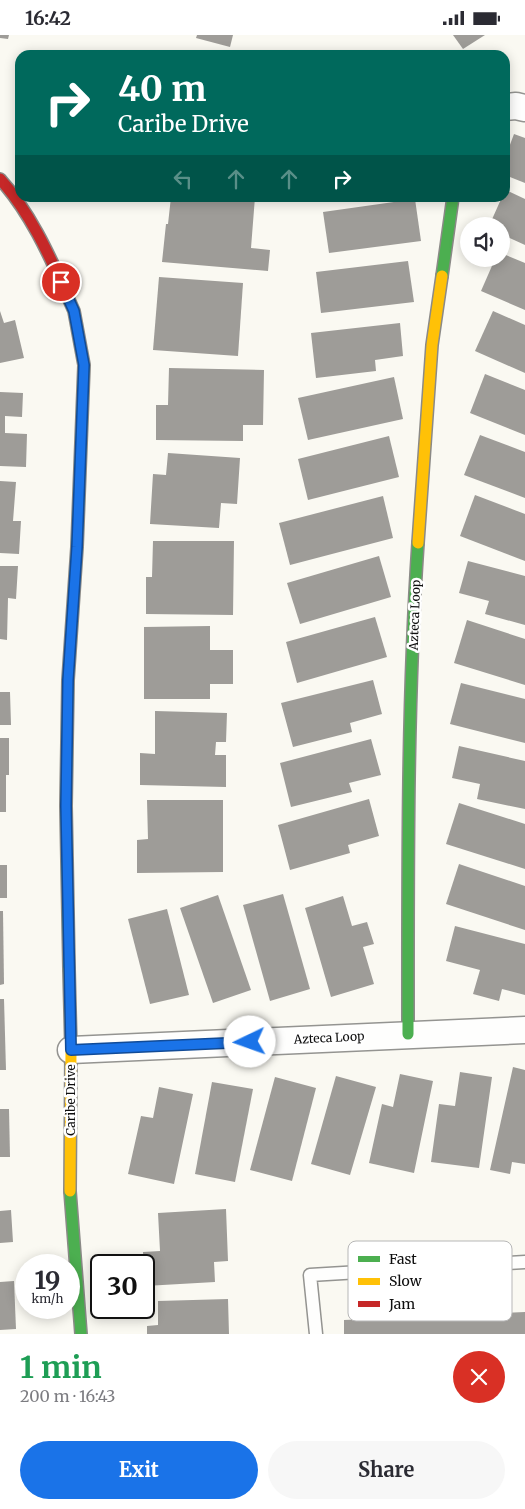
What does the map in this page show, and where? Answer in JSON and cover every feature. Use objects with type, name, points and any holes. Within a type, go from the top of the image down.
[{"type":"street","points":[[510,107],[525,108]]},
{"type":"street","name":"Caribe Drive","points":[[20,202],[48,252],[74,311],[84,365],[77,547],[68,680],[66,806],[71,1050],[70,1194],[80,1334]]},
{"type":"street","name":"Azteca Loop","points":[[408,1034],[408,829],[417,561],[432,345],[452,202]]},
{"type":"street","name":"Azteca Loop","points":[[71,1050],[525,1030]]},
{"type":"lane","points":[[512,1263],[525,1262]]},
{"type":"lane","points":[[316,1334],[310,1275],[348,1273]]},
{"type":"building","points":[[0,35],[9,35],[8,39],[0,38]]},
{"type":"building","points":[[197,35],[233,35],[230,47],[196,38]]},
{"type":"building","points":[[453,35],[485,35],[463,49]]},
{"type":"building","points":[[514,134],[525,138],[525,183],[510,177],[510,145]]},
{"type":"building","points":[[510,192],[525,199],[525,245],[510,238],[510,217],[493,217],[500,202],[510,202]]},
{"type":"building","points":[[170,202],[255,202],[251,248],[270,250],[268,271],[162,262],[166,224],[168,224]]},
{"type":"building","points":[[394,202],[415,202],[421,241],[329,253],[323,212]]},
{"type":"building","points":[[510,257],[525,263],[525,310],[481,291],[492,267],[510,267]]},
{"type":"building","points":[[408,261],[414,302],[321,313],[316,272]]},
{"type":"building","points":[[159,277],[243,283],[238,356],[153,350]]},
{"type":"building","points":[[0,311],[4,323],[15,320],[24,358],[0,363]]},
{"type":"building","points":[[493,311],[525,325],[525,373],[475,351]]},
{"type":"building","points":[[400,323],[403,356],[375,360],[376,371],[316,378],[311,333]]},
{"type":"building","points":[[169,368],[264,370],[263,425],[243,425],[243,441],[156,440],[156,405],[168,405]]},
{"type":"building","points":[[485,374],[525,390],[525,435],[470,413]]},
{"type":"building","points":[[394,377],[403,419],[308,440],[298,398]]},
{"type":"building","points":[[0,392],[23,393],[22,417],[5,416],[5,433],[27,434],[26,467],[0,466]]},
{"type":"building","points":[[480,435],[525,452],[525,498],[464,475]]},
{"type":"building","points":[[389,436],[399,477],[308,500],[298,459]]},
{"type":"building","points":[[168,453],[240,458],[237,504],[221,503],[219,528],[150,524],[153,474],[166,475]]},
{"type":"building","points":[[0,481],[16,482],[13,521],[21,521],[19,554],[0,553]]},
{"type":"building","points":[[475,495],[525,514],[525,561],[460,536]]},
{"type":"building","points":[[383,496],[393,538],[290,565],[279,523]]},
{"type":"building","points":[[153,541],[234,541],[233,615],[146,614],[146,577],[152,577]]},
{"type":"building","points":[[379,556],[391,597],[300,624],[287,583]]},
{"type":"building","points":[[468,561],[525,576],[525,625],[485,614],[489,601],[459,593]]},
{"type":"building","points":[[0,566],[18,566],[16,599],[8,598],[7,640],[0,639]]},
{"type":"building","points":[[375,617],[387,657],[297,683],[286,642]]},
{"type":"building","points":[[467,620],[525,639],[525,685],[454,663]]},
{"type":"building","points":[[210,626],[210,650],[233,650],[233,684],[210,684],[210,699],[144,699],[144,627]]},
{"type":"building","points":[[373,680],[382,714],[350,723],[352,732],[293,747],[281,703]]},
{"type":"building","points":[[461,683],[525,699],[525,743],[450,724]]},
{"type":"building","points":[[0,692],[10,692],[11,725],[0,725]]},
{"type":"building","points":[[155,711],[227,713],[226,742],[216,742],[215,755],[226,755],[226,787],[140,785],[140,753],[155,754]]},
{"type":"building","points":[[0,738],[9,738],[6,812],[0,812]]},
{"type":"building","points":[[371,739],[381,775],[349,783],[352,792],[291,807],[280,763]]},
{"type":"building","points":[[459,746],[525,761],[525,809],[477,799],[480,784],[452,778]]},
{"type":"building","points":[[369,799],[379,836],[348,845],[350,853],[290,870],[278,825]]},
{"type":"building","points":[[147,800],[223,800],[223,872],[137,873],[137,840],[148,839]]},
{"type":"building","points":[[459,803],[525,824],[525,869],[446,844]]},
{"type":"building","points":[[459,864],[525,886],[525,930],[446,904]]},
{"type":"building","points":[[0,865],[7,865],[7,898],[0,898]]},
{"type":"building","points":[[283,894],[310,989],[270,1001],[243,905]]},
{"type":"building","points":[[218,895],[251,990],[213,1003],[180,908]]},
{"type":"building","points":[[343,896],[352,926],[367,922],[374,944],[363,947],[374,984],[331,997],[305,908]]},
{"type":"building","points":[[167,909],[189,995],[150,1004],[128,919]]},
{"type":"building","points":[[0,911],[3,911],[4,984],[0,985]]},
{"type":"building","points":[[455,926],[525,944],[525,995],[502,989],[499,1001],[473,994],[480,970],[446,961]]},
{"type":"building","points":[[0,999],[4,999],[6,1070],[0,1070]]},
{"type":"building","points":[[513,1067],[525,1070],[525,1164],[512,1162],[510,1174],[490,1170]]},
{"type":"building","points":[[460,1072],[492,1077],[479,1168],[431,1162],[439,1104],[455,1106]]},
{"type":"building","points":[[400,1074],[433,1081],[414,1173],[369,1163],[382,1104],[393,1107]]},
{"type":"building","points":[[336,1076],[376,1087],[350,1175],[311,1164]]},
{"type":"building","points":[[275,1077],[316,1088],[292,1181],[250,1170]]},
{"type":"building","points":[[212,1082],[253,1089],[235,1182],[195,1174]]},
{"type":"building","points":[[159,1087],[193,1094],[174,1184],[128,1174],[141,1116],[153,1118]]},
{"type":"building","points":[[0,1109],[9,1109],[10,1157],[0,1157]]},
{"type":"building","points":[[226,1209],[228,1261],[214,1262],[215,1282],[155,1285],[155,1254],[143,1254],[143,1252],[160,1251],[158,1213]]},
{"type":"building","points":[[11,1210],[13,1242],[0,1243],[0,1211]]},
{"type":"building","points":[[14,1281],[16,1329],[0,1330],[0,1282]]},
{"type":"building","points":[[228,1299],[229,1334],[147,1334],[147,1326],[158,1325],[158,1301]]},
{"type":"building","points":[[525,1312],[525,1334],[344,1334],[344,1320],[512,1321],[512,1313]]},
{"type":"traffic: fast","points":[[442,276],[452,202]]},
{"type":"traffic: fast","points":[[66,293],[74,311],[84,365],[77,547],[68,680],[66,806],[69,969]]},
{"type":"traffic: fast","points":[[408,1034],[410,727],[418,543]]},
{"type":"traffic: fast","points":[[70,1191],[81,1334]]},
{"type":"traffic: slow","points":[[418,543],[432,345],[442,276]]},
{"type":"traffic: slow","points":[[69,969],[71,1050],[70,1191]]},
{"type":"traffic: jam","points":[[0,179],[15,198]]},
{"type":"traffic: jam","points":[[18,202],[45,248],[66,293]]},
{"type":"route","points":[[61,282],[74,311],[84,365],[77,547],[68,680],[66,806],[71,1050],[250,1042]]}]
